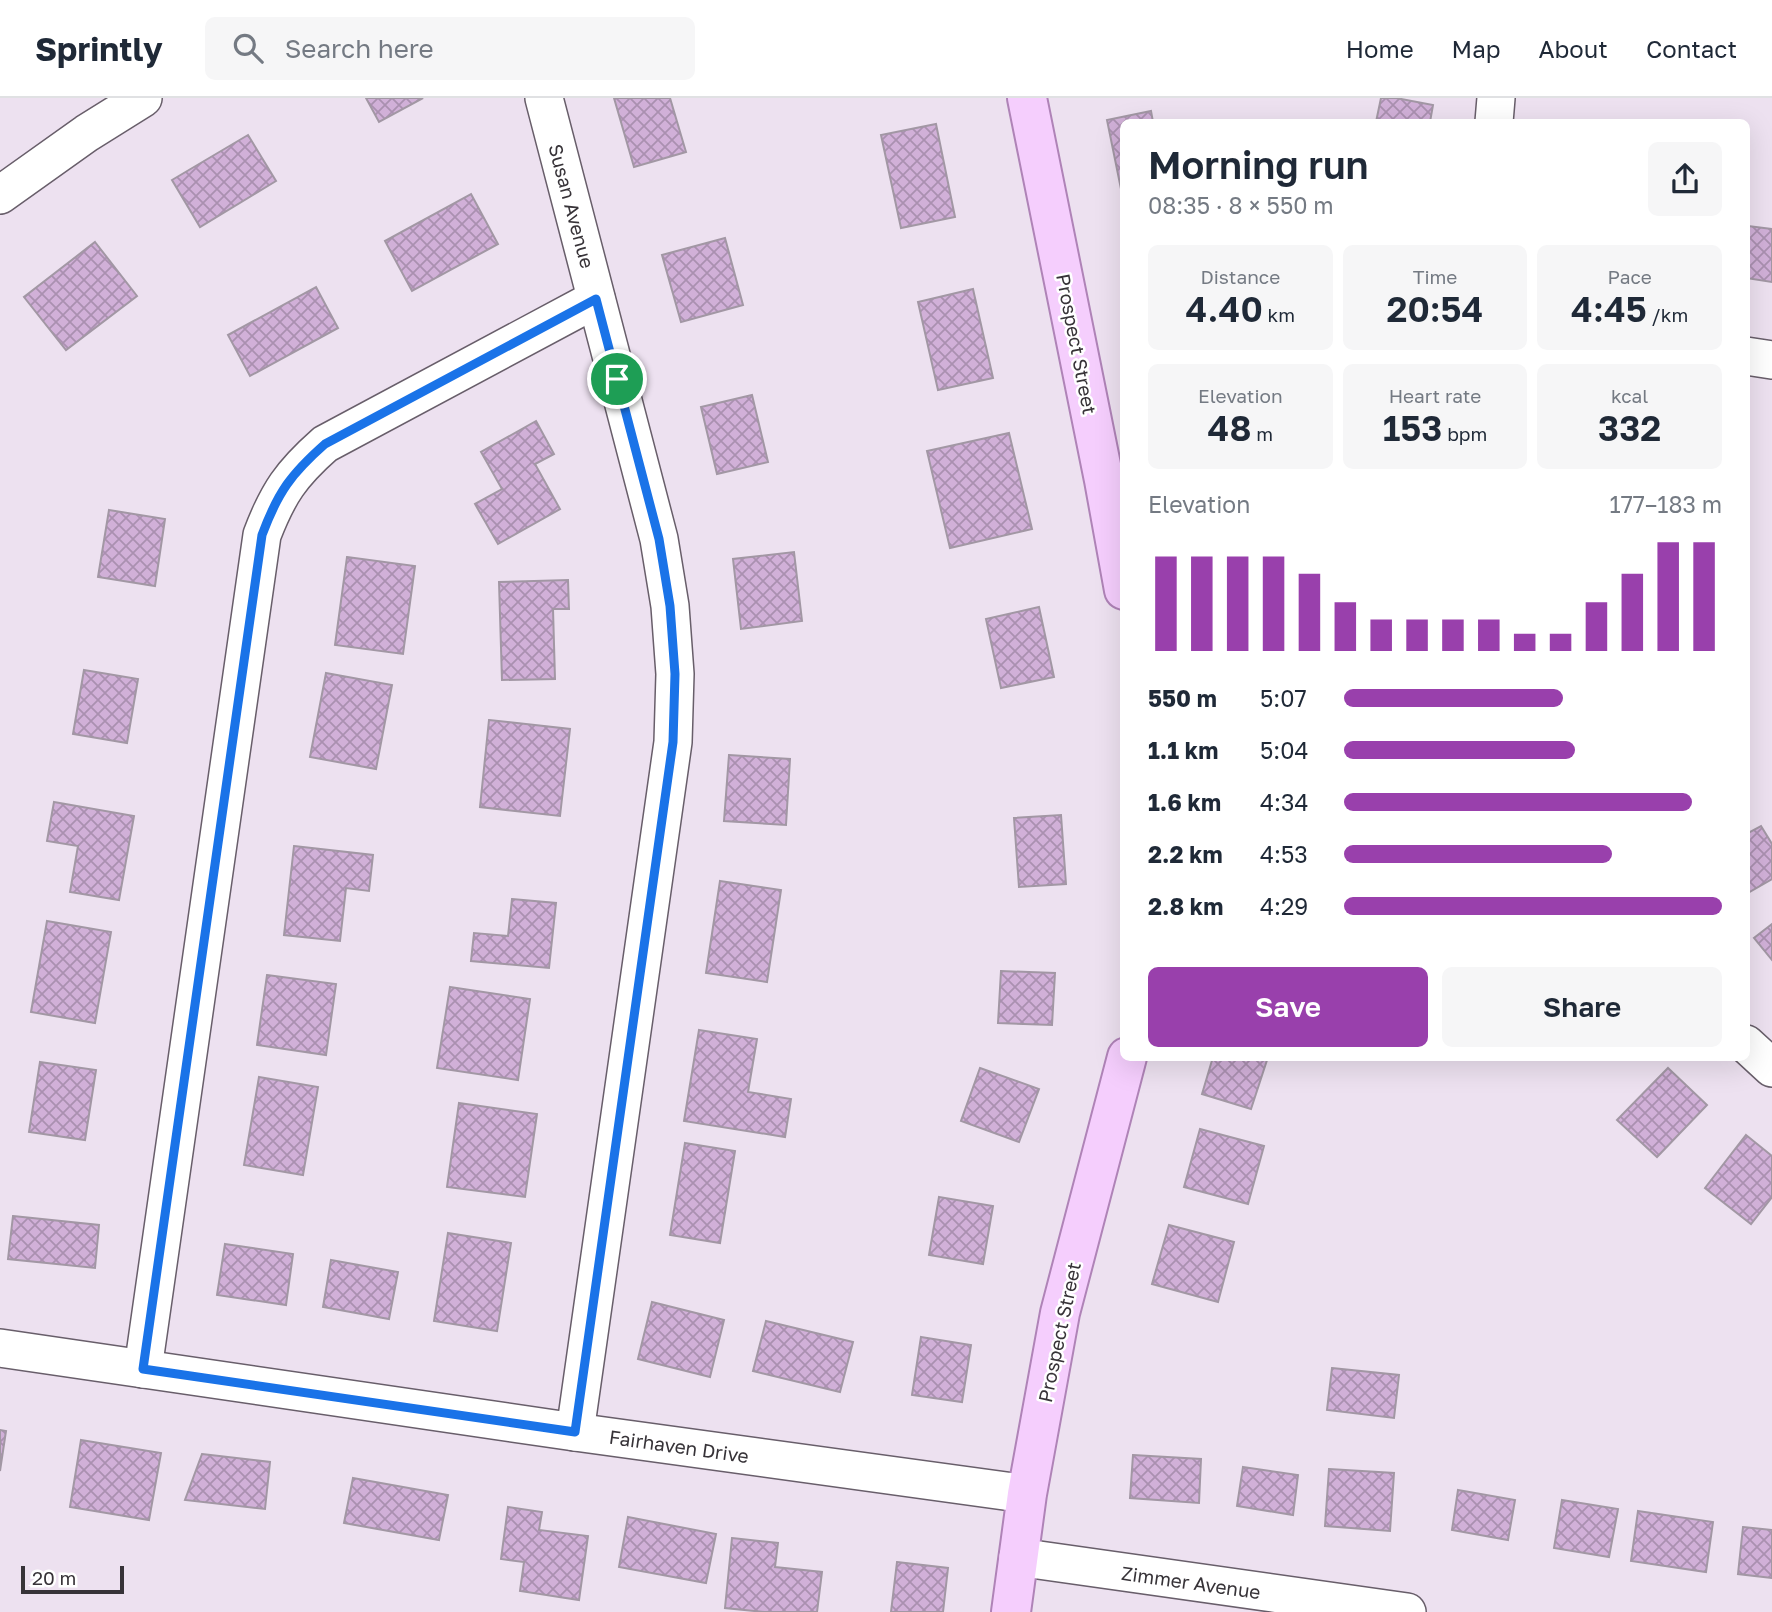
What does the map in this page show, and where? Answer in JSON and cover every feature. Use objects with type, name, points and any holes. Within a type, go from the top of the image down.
[{"type":"main road","name":"Prospect Street","points":[[1027,98],[1114,478],[1120,545]]},
{"type":"main road","name":"Prospect Street","points":[[1011,1612],[1027,1493],[1060,1312],[1126,1061]]},
{"type":"street","points":[[0,195],[87,133],[143,98]]},
{"type":"street","name":"Susan Avenue","points":[[544,98],[659,539],[670,606],[675,674],[673,742],[575,1432]]},
{"type":"street","points":[[1494,119],[1496,98]]},
{"type":"street","points":[[143,1369],[262,535],[275,502],[298,468],[325,444],[596,299]]},
{"type":"street","points":[[1750,357],[1772,360]]},
{"type":"street","points":[[1750,1048],[1772,1068]]},
{"type":"street","name":"Fairhaven Drive","points":[[0,1348],[575,1432],[1027,1493]]},
{"type":"street","name":"Zimmer Avenue","points":[[1018,1557],[1407,1612]]},
{"type":"building","points":[[366,98],[423,98],[379,122]]},
{"type":"building","points":[[614,98],[670,98],[686,152],[634,167]]},
{"type":"building","points":[[1381,98],[1433,105],[1431,119],[1377,119]]},
{"type":"building","points":[[1151,111],[1152,119],[1120,119],[1120,184],[1107,120]]},
{"type":"building","points":[[936,124],[955,217],[901,228],[881,135]]},
{"type":"building","points":[[248,135],[276,181],[200,227],[172,180]]},
{"type":"building","points":[[471,194],[498,244],[412,291],[385,241]]},
{"type":"building","points":[[1750,226],[1772,229],[1772,282],[1750,279]]},
{"type":"building","points":[[725,238],[743,305],[681,322],[662,255]]},
{"type":"building","points":[[95,242],[137,296],[66,350],[24,297]]},
{"type":"building","points":[[316,287],[338,328],[250,376],[228,335]]},
{"type":"building","points":[[973,289],[993,378],[938,390],[918,302]]},
{"type":"building","points":[[752,395],[768,462],[717,474],[701,407]]},
{"type":"building","points":[[536,421],[554,454],[535,464],[560,509],[498,544],[475,504],[502,489],[481,452]]},
{"type":"building","points":[[1009,433],[1032,529],[950,548],[927,451]]},
{"type":"building","points":[[109,510],[165,519],[155,586],[98,577]]},
{"type":"building","points":[[794,552],[802,621],[741,629],[733,559]]},
{"type":"building","points":[[347,557],[415,566],[403,654],[335,645]]},
{"type":"building","points":[[568,580],[569,609],[553,609],[555,679],[502,680],[499,582]]},
{"type":"building","points":[[1039,607],[1054,677],[1001,688],[986,619]]},
{"type":"building","points":[[84,670],[138,679],[127,743],[73,734]]},
{"type":"building","points":[[326,673],[392,685],[376,769],[310,757]]},
{"type":"building","points":[[489,720],[570,729],[560,816],[480,807]]},
{"type":"building","points":[[729,755],[790,759],[786,825],[724,821]]},
{"type":"building","points":[[54,802],[134,816],[119,900],[70,892],[78,846],[47,841]]},
{"type":"building","points":[[1061,815],[1066,884],[1019,887],[1014,818]]},
{"type":"building","points":[[1761,826],[1772,844],[1772,879],[1750,892],[1750,832]]},
{"type":"building","points":[[294,846],[373,855],[369,891],[346,888],[340,941],[284,935]]},
{"type":"building","points":[[720,881],[781,890],[767,982],[706,973]]},
{"type":"building","points":[[512,899],[556,903],[549,968],[471,961],[474,933],[508,936]]},
{"type":"building","points":[[47,921],[111,932],[95,1023],[31,1012]]},
{"type":"building","points":[[1772,924],[1772,960],[1754,938]]},
{"type":"building","points":[[1001,971],[1055,973],[1052,1025],[998,1023]]},
{"type":"building","points":[[267,975],[336,984],[326,1055],[257,1045]]},
{"type":"building","points":[[450,987],[530,999],[518,1080],[437,1068]]},
{"type":"building","points":[[699,1030],[757,1039],[748,1092],[791,1099],[785,1137],[684,1121]]},
{"type":"building","points":[[1212,1061],[1267,1061],[1251,1109],[1202,1094]]},
{"type":"building","points":[[40,1062],[96,1070],[85,1140],[29,1132]]},
{"type":"building","points":[[980,1068],[1039,1089],[1019,1142],[961,1121]]},
{"type":"building","points":[[1668,1068],[1707,1105],[1657,1157],[1617,1120]]},
{"type":"building","points":[[259,1077],[318,1087],[303,1175],[244,1165]]},
{"type":"building","points":[[459,1103],[537,1114],[525,1197],[447,1187]]},
{"type":"building","points":[[1200,1129],[1264,1146],[1248,1204],[1184,1187]]},
{"type":"building","points":[[1746,1135],[1772,1156],[1772,1197],[1751,1224],[1705,1188]]},
{"type":"building","points":[[685,1143],[735,1151],[720,1243],[670,1235]]},
{"type":"building","points":[[939,1197],[993,1206],[983,1264],[929,1255]]},
{"type":"building","points":[[13,1216],[99,1225],[95,1268],[8,1259]]},
{"type":"building","points":[[1169,1225],[1234,1242],[1218,1302],[1152,1284]]},
{"type":"building","points":[[448,1233],[511,1243],[497,1331],[434,1321]]},
{"type":"building","points":[[225,1244],[293,1254],[286,1305],[217,1295]]},
{"type":"building","points":[[331,1260],[398,1272],[389,1319],[323,1307]]},
{"type":"building","points":[[652,1302],[724,1320],[710,1377],[638,1359]]},
{"type":"building","points":[[766,1321],[853,1342],[840,1392],[753,1371]]},
{"type":"building","points":[[921,1337],[971,1345],[962,1402],[912,1395]]},
{"type":"building","points":[[1332,1368],[1399,1375],[1394,1418],[1327,1410]]},
{"type":"building","points":[[0,1430],[6,1431],[0,1471]]},
{"type":"building","points":[[81,1440],[161,1453],[149,1520],[70,1507]]},
{"type":"building","points":[[202,1454],[270,1462],[265,1509],[185,1500]]},
{"type":"building","points":[[1133,1455],[1201,1459],[1199,1503],[1130,1498]]},
{"type":"building","points":[[1243,1467],[1298,1475],[1293,1515],[1237,1506]]},
{"type":"building","points":[[1329,1469],[1394,1473],[1390,1531],[1325,1526]]},
{"type":"building","points":[[353,1478],[448,1495],[439,1540],[344,1523]]},
{"type":"building","points":[[1458,1490],[1515,1500],[1508,1540],[1452,1530]]},
{"type":"building","points":[[1562,1500],[1618,1509],[1609,1557],[1554,1548]]},
{"type":"building","points":[[508,1507],[542,1512],[539,1530],[588,1536],[579,1600],[520,1591],[524,1562],[501,1559]]},
{"type":"building","points":[[1638,1511],[1713,1522],[1706,1572],[1631,1561]]},
{"type":"building","points":[[628,1517],[716,1534],[706,1583],[619,1567]]},
{"type":"building","points":[[1743,1527],[1772,1530],[1772,1578],[1738,1574]]},
{"type":"building","points":[[732,1538],[778,1543],[775,1567],[822,1572],[817,1612],[764,1612],[725,1608]]},
{"type":"building","points":[[897,1562],[948,1568],[943,1612],[891,1612]]},
{"type":"route","points":[[596,299],[617,379],[659,539],[670,606],[675,674],[673,742],[575,1432],[143,1369],[262,535],[275,502],[298,468],[325,444],[596,299]]}]
